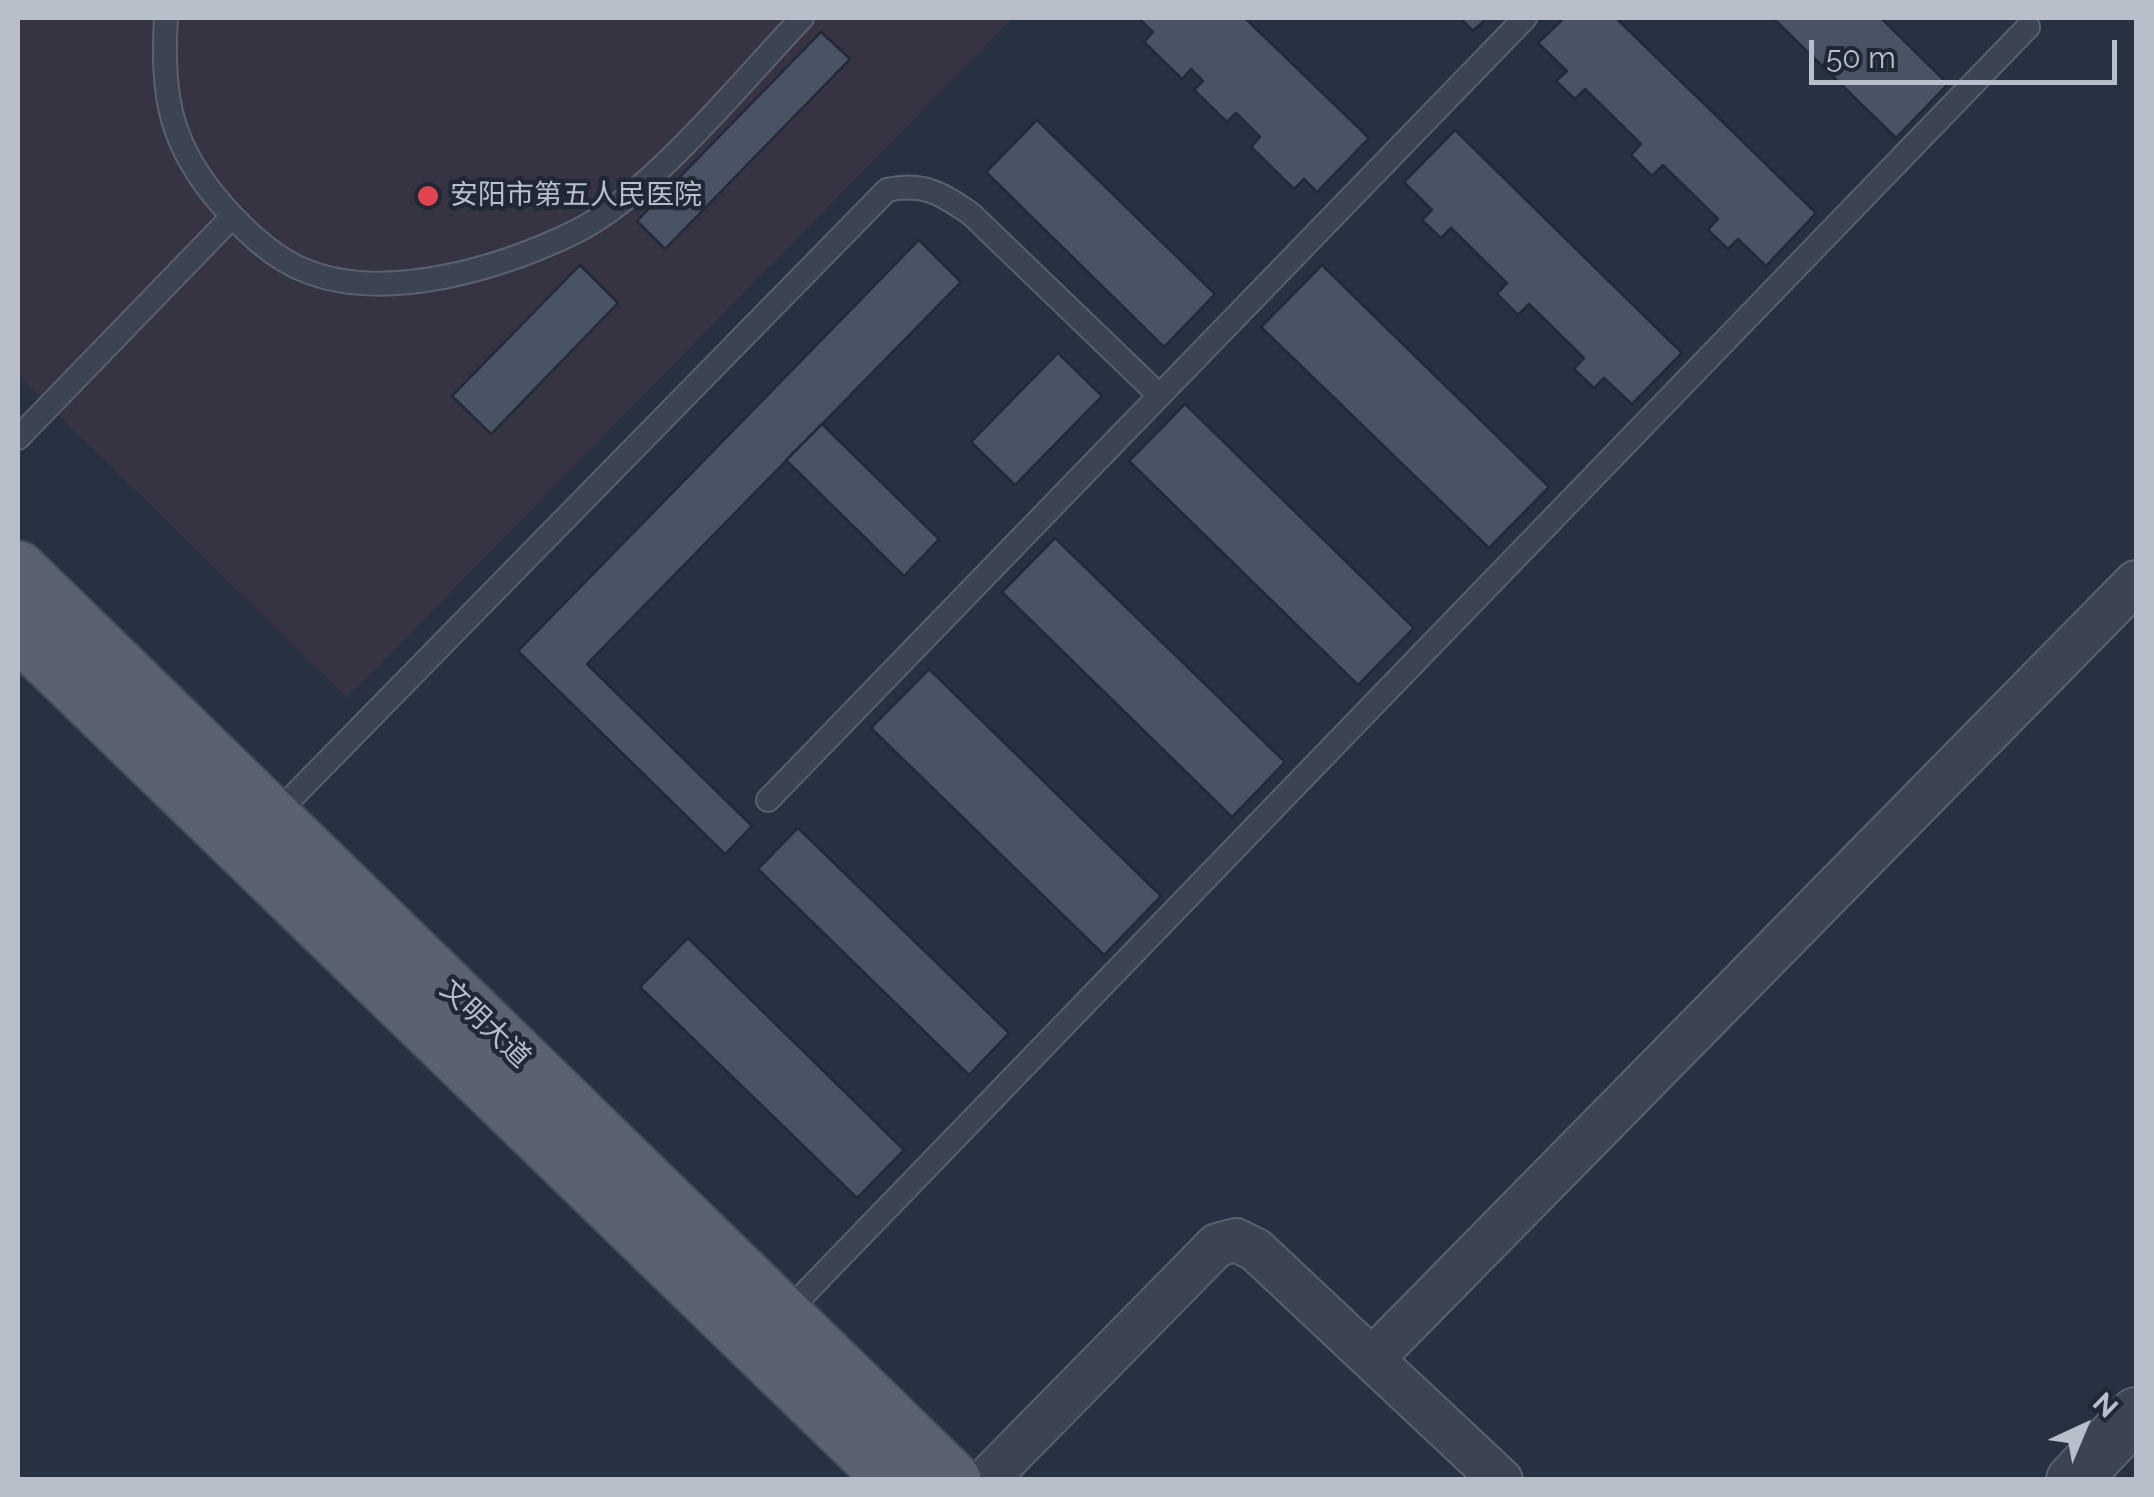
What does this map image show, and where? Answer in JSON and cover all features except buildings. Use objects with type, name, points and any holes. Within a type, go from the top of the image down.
[{"type":"main road","name":"文明大道","points":[[18,569],[953,1480]]},
{"type":"main road","name":"文明大道","points":[[18,631],[894,1480]]},
{"type":"street","points":[[1372,1359],[2136,582]]},
{"type":"street","points":[[986,1480],[1216,1245],[1236,1240],[1256,1250],[1501,1480]]},
{"type":"street","points":[[2073,1480],[2136,1414]]},
{"type":"lane","points":[[166,18],[163,73],[178,140],[193,172],[245,232],[305,271],[344,282],[456,278],[579,230],[638,188],[802,18]]},
{"type":"lane","points":[[768,800],[1525,18]]},
{"type":"lane","points":[[784,1315],[2028,27]]},
{"type":"lane","points":[[273,817],[887,190],[911,184],[937,190],[972,214],[1159,396]]},
{"type":"lane","points":[[18,438],[232,217]]},
{"type":"shaded area","name":"安阳市第五人民医院","points":[[18,18],[1013,18],[347,698],[18,375]]},
{"type":"place","name":"安阳市第五人民医院","points":[[428,196]]}]
